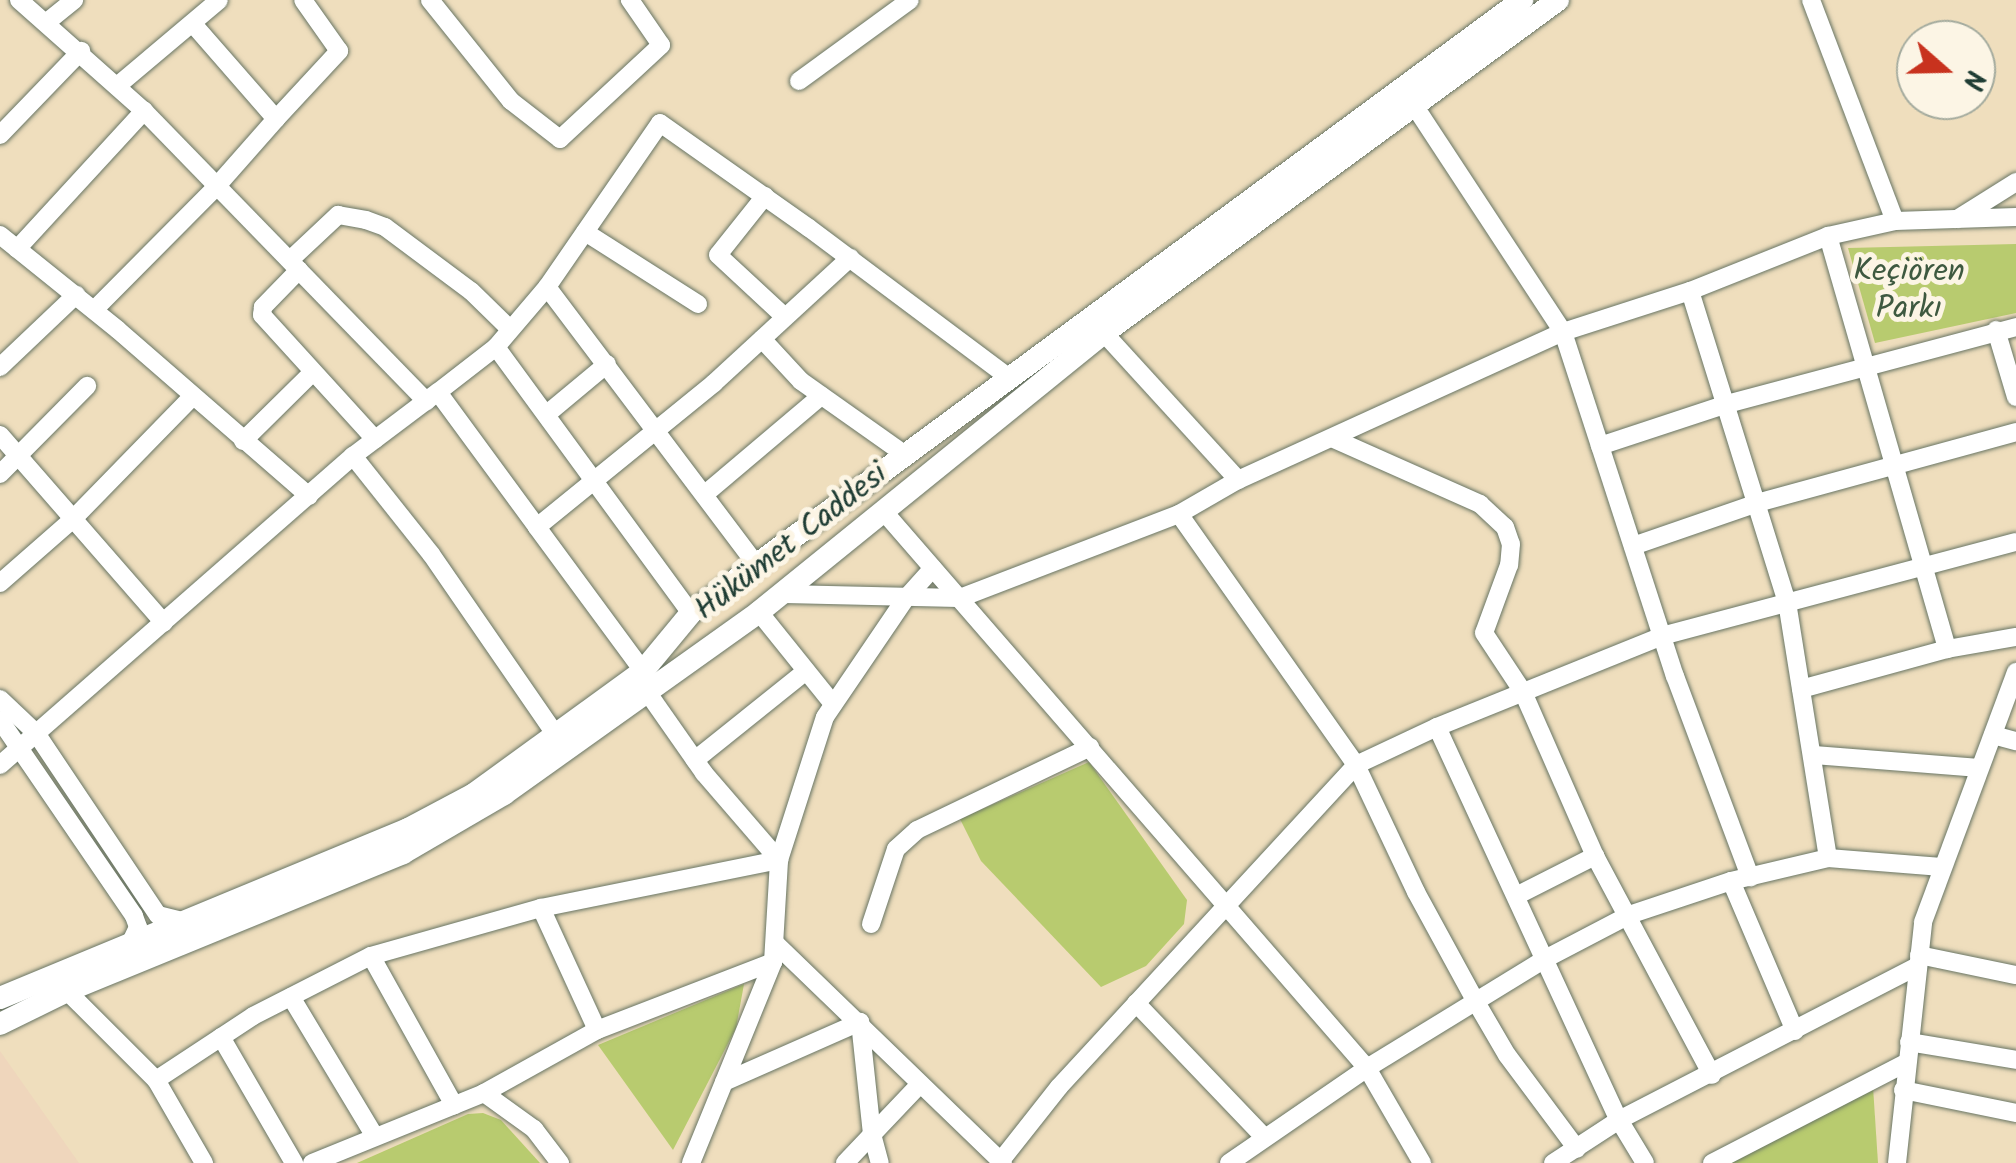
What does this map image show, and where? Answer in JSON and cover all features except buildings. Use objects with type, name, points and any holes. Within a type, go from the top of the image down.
[{"type":"main road","points":[[0,998],[408,829],[474,794],[554,732],[646,682],[691,613],[1007,376],[1408,96],[1522,0]]},
{"type":"main road","name":"Hükümet Caddesi","points":[[0,1024],[67,991],[403,853],[457,825],[646,682],[783,594],[1104,333],[1408,96],[1558,0]]},
{"type":"street","points":[[19,0],[118,86],[294,265],[432,397],[538,528],[646,682],[695,760],[779,860]]},
{"type":"street","points":[[47,22],[74,0]]},
{"type":"street","points":[[118,86],[219,0]]},
{"type":"street","points":[[94,310],[216,187],[339,51],[303,0]]},
{"type":"street","points":[[430,0],[510,101],[560,140],[661,45],[630,0]]},
{"type":"street","points":[[799,81],[910,0]]},
{"type":"street","points":[[1810,0],[1895,222]]},
{"type":"street","points":[[193,24],[276,118]]},
{"type":"street","points":[[0,135],[80,52]]},
{"type":"street","points":[[1408,96],[1563,332],[1741,879],[1795,1031]]},
{"type":"street","points":[[144,111],[7,245],[76,295],[309,496]]},
{"type":"street","points":[[0,766],[353,456],[496,346],[547,287],[660,123],[1007,376]]},
{"type":"street","points":[[1957,219],[2016,182]]},
{"type":"street","points":[[765,196],[718,255],[785,318]]},
{"type":"street","points":[[376,439],[262,315],[263,307],[294,265],[338,215],[385,227],[470,291],[510,329]]},
{"type":"street","points":[[783,594],[960,598],[1178,514],[1238,480],[1563,332],[1690,291],[1828,236],[1895,222],[2016,217]]},
{"type":"street","points":[[585,232],[698,304]]},
{"type":"street","points":[[1828,236],[1897,463],[1947,650]]},
{"type":"street","points":[[538,528],[762,339],[850,258]]},
{"type":"street","points":[[547,287],[756,564]]},
{"type":"street","points":[[1690,291],[1787,602],[1828,858]]},
{"type":"street","points":[[0,366],[76,295]]},
{"type":"street","points":[[1600,446],[1728,404],[2016,327]]},
{"type":"street","points":[[1996,330],[2016,397]]},
{"type":"street","points":[[1104,333],[1238,480]]},
{"type":"street","points":[[762,339],[822,396],[904,454]]},
{"type":"street","points":[[496,346],[691,613]]},
{"type":"street","points":[[546,414],[606,364]]},
{"type":"street","points":[[243,441],[313,372]]},
{"type":"street","points":[[0,474],[87,386]]},
{"type":"street","points":[[705,494],[822,396]]},
{"type":"street","points":[[0,584],[72,520],[192,397]]},
{"type":"street","points":[[1633,546],[1757,503],[2016,432]]},
{"type":"street","points":[[0,435],[164,623]]},
{"type":"street","points":[[1334,439],[1480,504],[1505,526],[1511,544],[1509,565],[1484,633],[1524,692],[1595,856],[1712,1074]]},
{"type":"street","points":[[353,456],[430,554],[554,732]]},
{"type":"street","points":[[885,513],[1367,1068],[1422,1163]]},
{"type":"street","points":[[1178,514],[1356,765],[1476,1002],[1507,1055],[1577,1149]]},
{"type":"street","points":[[775,954],[860,1022],[1001,1162],[1136,1002],[1356,765],[1437,727],[1662,636],[2016,542]]},
{"type":"street","points":[[690,1163],[775,954],[779,860],[834,704],[906,598],[933,568]]},
{"type":"street","points":[[759,612],[834,704]]},
{"type":"street","points":[[1801,689],[1947,650],[2016,638]]},
{"type":"street","points":[[695,760],[806,671]]},
{"type":"street","points":[[1897,1163],[1923,922],[2016,672]]},
{"type":"street","points":[[0,700],[158,915],[187,922]]},
{"type":"street","points":[[0,720],[29,739],[134,916],[138,927],[131,942]]},
{"type":"street","points":[[1437,727],[1619,1120],[1645,1163]]},
{"type":"street","points":[[1993,735],[2016,741]]},
{"type":"street","points":[[871,924],[896,848],[916,830],[1090,747]]},
{"type":"street","points":[[1814,754],[1979,768]]},
{"type":"street","points":[[1516,896],[1595,856]]},
{"type":"street","points":[[1228,1163],[1367,1068],[1545,959],[1629,914],[1741,879],[1828,858],[1942,867]]},
{"type":"street","points":[[156,1080],[291,997],[371,956],[540,908],[779,860]]},
{"type":"street","points":[[540,908],[597,1030]]},
{"type":"street","points":[[312,1163],[484,1093],[597,1030],[775,954]]},
{"type":"street","points":[[371,956],[454,1105]]},
{"type":"street","points":[[1553,1163],[1619,1120],[1795,1031],[1919,961],[2016,976]]},
{"type":"street","points":[[67,991],[156,1080],[204,1163]]},
{"type":"street","points":[[291,997],[376,1137]]},
{"type":"street","points":[[1136,1002],[1263,1136]]},
{"type":"street","points":[[724,1082],[860,1022]]},
{"type":"street","points":[[860,1022],[872,1134],[880,1163]]},
{"type":"street","points":[[221,1038],[294,1163]]},
{"type":"street","points":[[1909,1042],[2016,1060]]},
{"type":"street","points":[[1712,1163],[1906,1063]]},
{"type":"street","points":[[845,1163],[920,1084]]},
{"type":"street","points":[[1903,1090],[2016,1113]]},
{"type":"street","points":[[484,1093],[534,1129],[560,1163]]},
{"type":"shaded area","points":[[0,1051],[79,1163],[0,1163]]},
{"type":"green space","name":"Keçiören Parkı","points":[[2016,244],[2016,313],[1875,343],[1848,248]]},
{"type":"green space","points":[[1089,762],[1187,900],[1184,924],[1146,966],[1101,987],[981,861],[960,819]]},
{"type":"green space","points":[[744,984],[736,1028],[673,1150],[598,1045]]},
{"type":"green space","points":[[1873,1087],[1878,1163],[1724,1163]]},
{"type":"green space","points":[[483,1113],[501,1120],[540,1163],[357,1163],[468,1114]]}]
